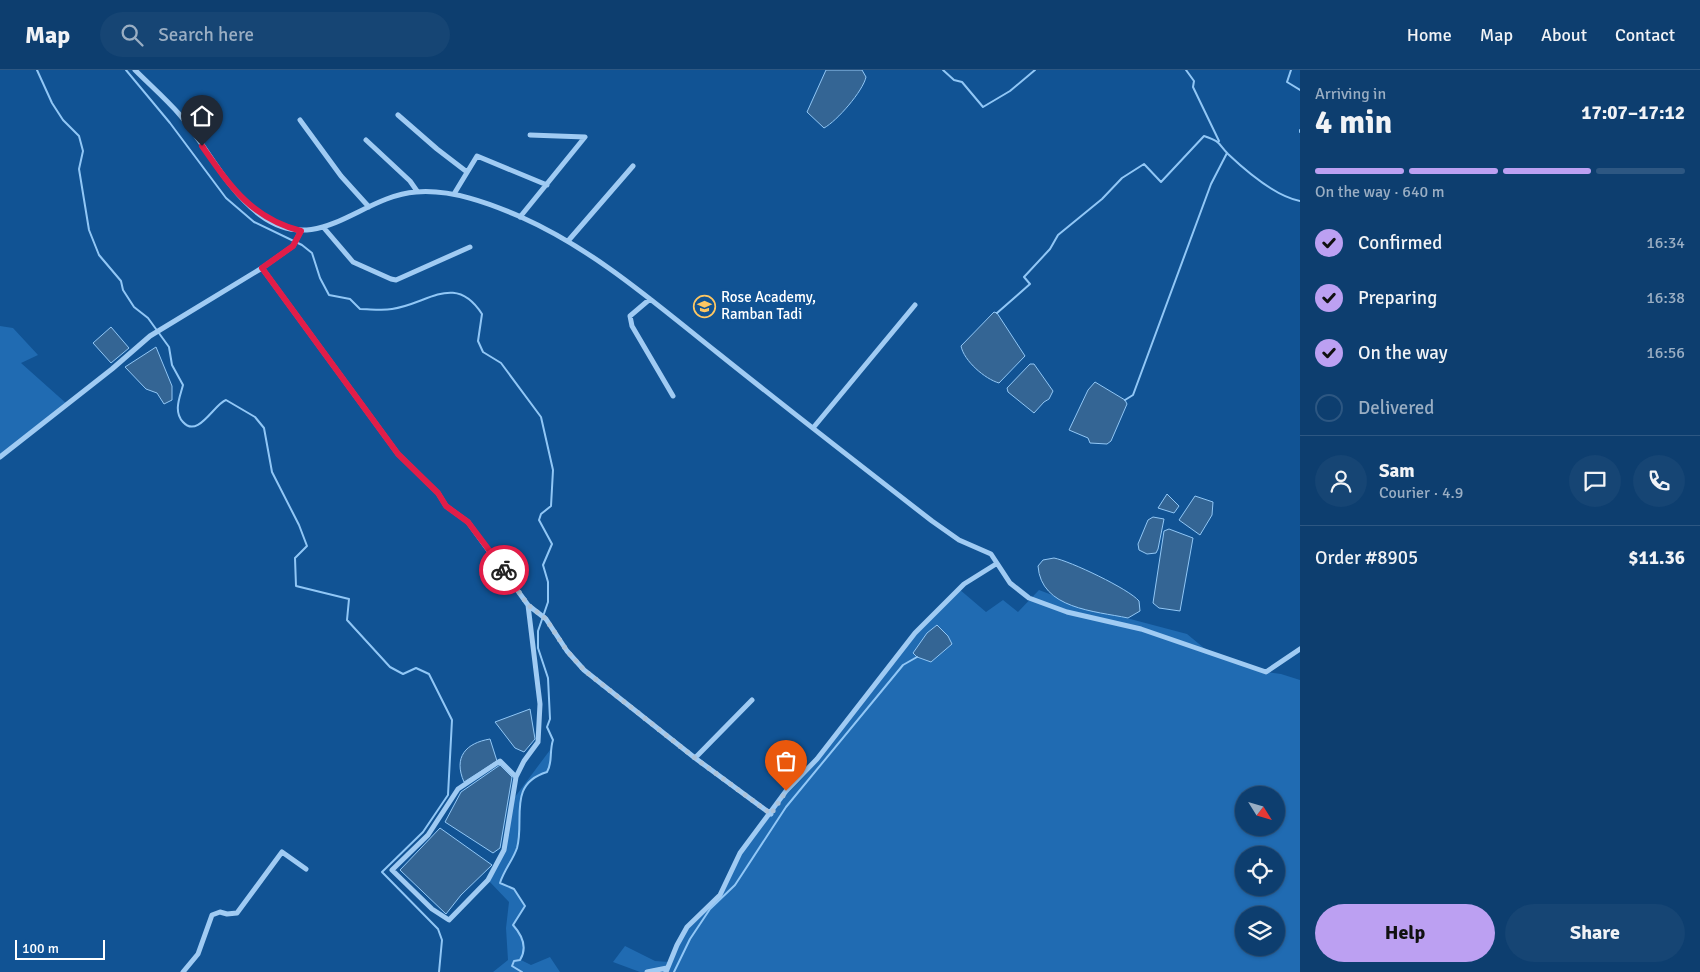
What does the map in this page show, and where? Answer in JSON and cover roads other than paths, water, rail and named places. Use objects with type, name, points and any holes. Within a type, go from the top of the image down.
[{"type":"street","points":[[135,70],[180,116],[223,177],[243,199],[261,215],[279,226],[301,231],[324,228],[394,196],[417,192],[454,194],[520,217],[568,241],[650,298],[932,521],[959,540],[991,554],[996,564],[1016,590],[1039,602],[1141,629],[1256,670],[1266,672],[1272,670],[1300,650]]},
{"type":"street","points":[[398,115],[467,172]]},
{"type":"street","points":[[300,120],[341,176],[369,207]]},
{"type":"street","points":[[520,217],[585,137],[530,135]]},
{"type":"street","points":[[366,140],[410,181],[417,192]]},
{"type":"street","points":[[454,194],[477,156],[546,184]]},
{"type":"street","points":[[568,241],[633,166]]},
{"type":"street","points":[[324,228],[353,262],[396,280],[470,247]]},
{"type":"street","points":[[0,457],[150,336],[262,268],[293,246],[301,231]]},
{"type":"street","points":[[262,268],[398,454],[438,493],[446,506],[468,522],[528,605],[546,619],[567,651],[584,670],[695,758],[771,814]]},
{"type":"street","points":[[650,298],[630,316],[632,326],[673,396]]},
{"type":"street","points":[[813,428],[915,305]]},
{"type":"street","points":[[647,972],[666,970],[688,928],[720,895],[740,853],[771,814],[786,791],[817,759],[915,633],[964,584],[996,564]]},
{"type":"street","points":[[516,777],[500,761],[458,789],[428,835],[392,870],[432,909],[449,920],[488,880],[504,850],[516,777],[524,761],[538,742],[540,704],[528,605]]},
{"type":"street","points":[[695,758],[752,700]]},
{"type":"street","points":[[183,972],[198,954],[212,915],[220,912],[227,914],[237,913],[282,852],[306,868]]},
{"type":"waterway","points":[[37,70],[52,103],[63,120],[79,136],[83,151],[79,169],[89,230],[99,255],[121,281],[123,290],[134,307],[148,318],[169,347],[172,365],[183,385],[178,404],[180,418],[189,426],[200,424],[226,400],[255,417],[264,428],[272,472],[299,525],[307,546],[295,558],[296,586],[349,599],[347,620],[390,667],[403,674],[416,668],[429,674],[452,720],[448,795],[423,832],[382,872],[438,929],[442,940],[439,972]]},
{"type":"waterway","points":[[126,70],[170,123],[226,198],[254,222],[302,245],[312,253],[320,278],[329,295],[350,299],[360,309],[376,310],[388,310],[440,294],[451,293],[462,295],[472,302],[482,314],[478,341],[483,352],[501,363],[541,417],[553,470],[551,506],[541,514],[539,520],[552,544],[543,565],[548,582],[548,602],[538,631],[538,648],[548,678],[550,719],[547,727],[553,740],[547,772],[535,778],[527,785],[522,794],[517,848],[500,883],[514,889],[525,906],[513,925],[523,941],[524,950],[520,960],[514,961],[512,966],[522,972]]},
{"type":"waterway","points":[[943,70],[954,80],[962,82],[983,107],[1010,91],[1035,70]]},
{"type":"waterway","points":[[1186,70],[1194,81],[1193,87],[1219,141]]},
{"type":"waterway","points":[[1291,70],[1287,82],[1300,90]]},
{"type":"waterway","points":[[997,313],[1030,284],[1024,277],[1050,249],[1058,235],[1102,199],[1122,178],[1144,164],[1161,182],[1204,136],[1218,143],[1236,161],[1271,189],[1300,201]]},
{"type":"waterway","points":[[1125,400],[1133,395],[1211,184],[1227,153]]},
{"type":"waterway","points":[[674,972],[690,939],[710,909],[735,885],[786,807],[903,665],[917,657]]},
{"type":"place","name":"Rose Academy, Ramban Tadi","points":[[705,306]]}]
